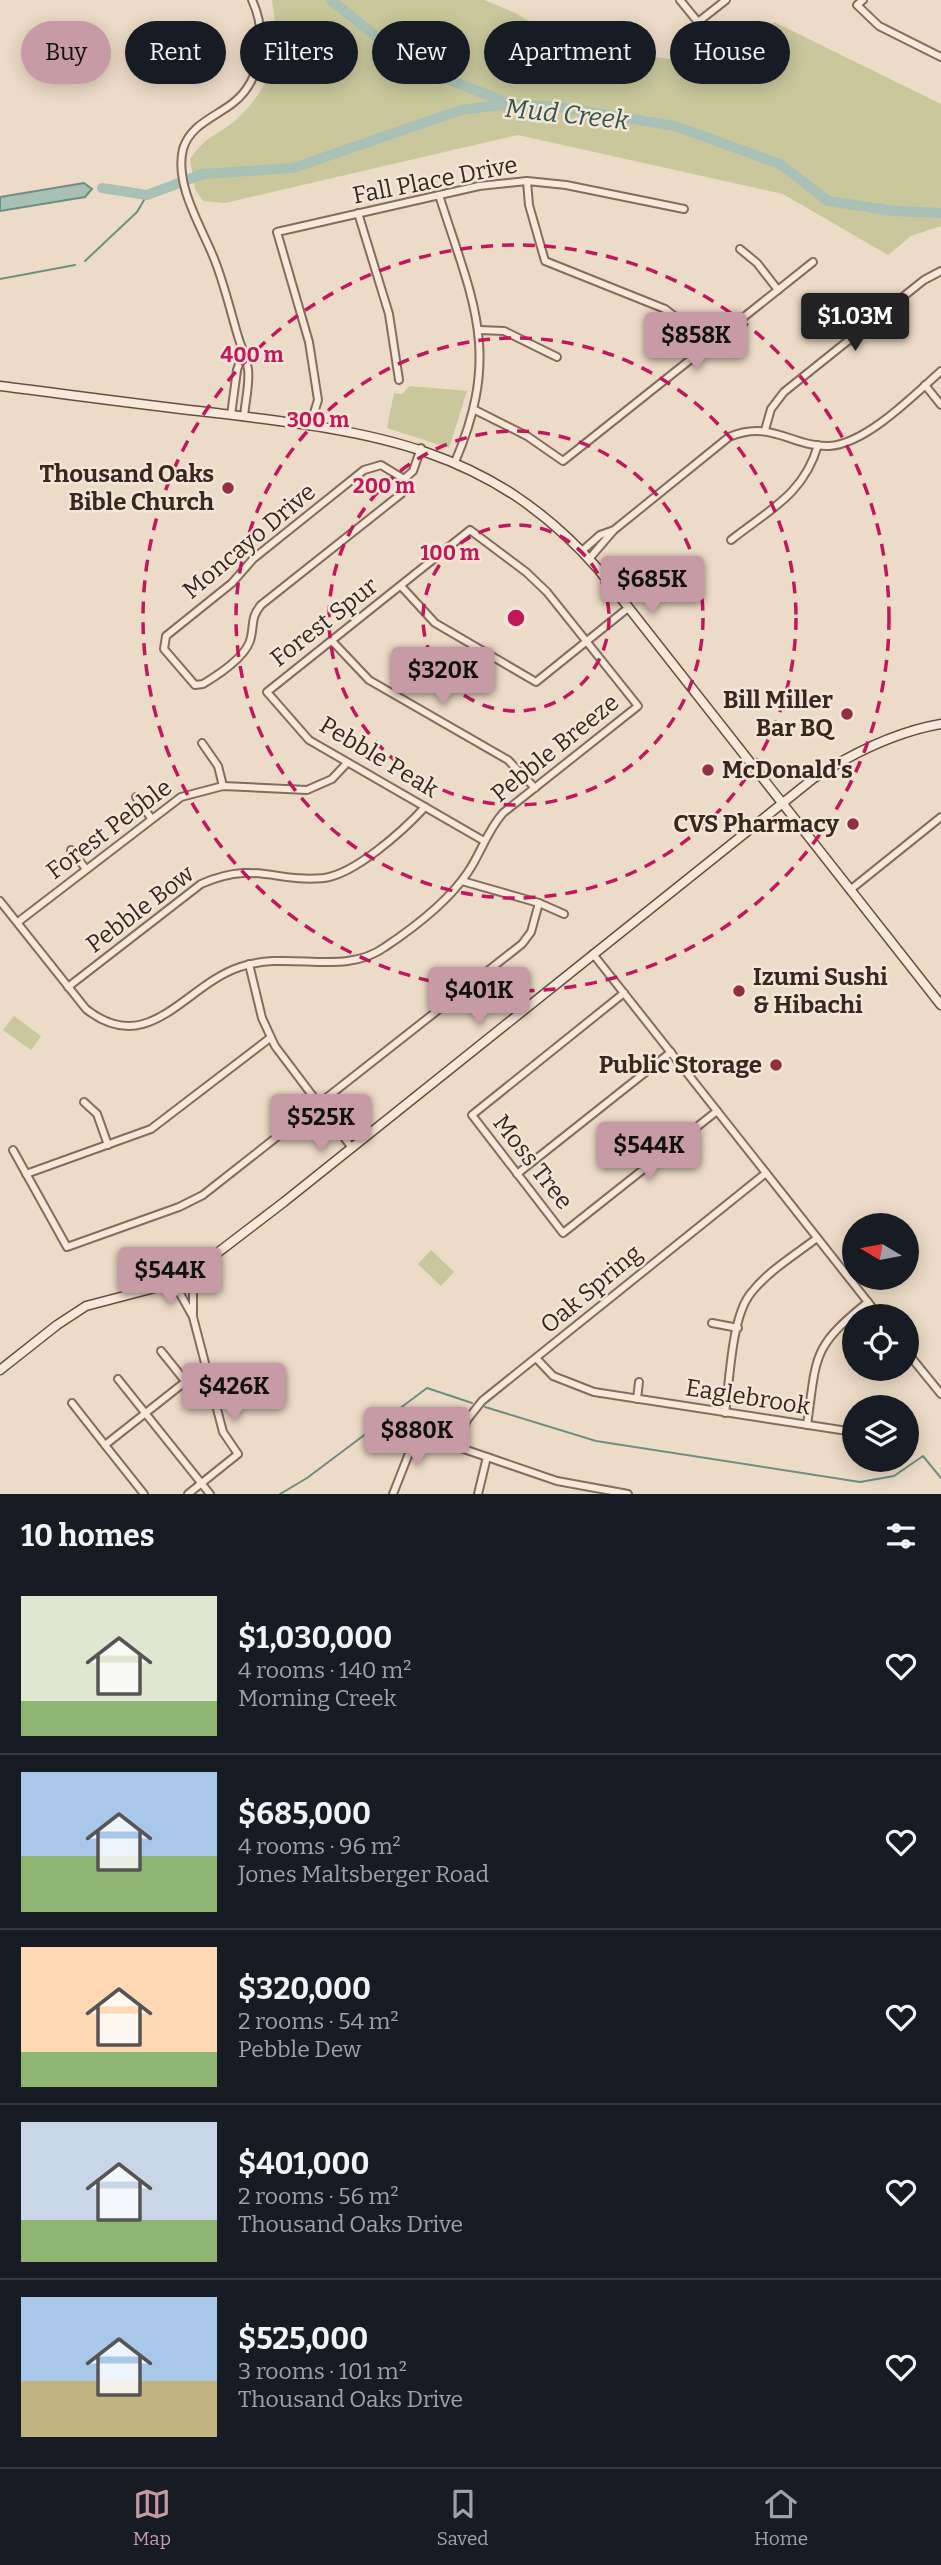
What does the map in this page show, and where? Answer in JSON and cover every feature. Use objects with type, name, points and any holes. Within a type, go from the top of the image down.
[{"type":"main road","points":[[0,386],[365,434],[421,448],[455,462],[524,500],[589,559],[941,1005]]},
{"type":"main road","points":[[0,1370],[80,1310],[173,1282],[205,1262],[352,1148],[814,778],[868,748],[908,732],[941,724]]},
{"type":"street","points":[[244,416],[248,370],[215,261],[190,208],[182,163],[191,134],[235,102],[247,87],[259,60],[261,37],[258,13],[253,0]]},
{"type":"street","points":[[680,0],[698,22],[726,0]]},
{"type":"street","points":[[860,3],[879,26],[941,57]]},
{"type":"street","points":[[527,181],[529,205],[545,261],[665,309],[686,324],[704,348]]},
{"type":"street","name":"Fall Place Drive","points":[[310,426],[318,400],[309,342],[277,232],[439,195],[501,183],[527,181],[566,185],[684,209]]},
{"type":"street","points":[[439,195],[479,330],[481,363],[475,410],[455,462]]},
{"type":"street","points":[[358,214],[389,314],[400,380]]},
{"type":"street","points":[[740,249],[757,263],[778,290]]},
{"type":"street","points":[[475,410],[527,436],[563,461],[813,262]]},
{"type":"street","points":[[765,430],[771,409],[784,392],[923,280],[941,271]]},
{"type":"street","points":[[479,330],[504,331],[557,357]]},
{"type":"street","points":[[231,415],[243,353]]},
{"type":"street","points":[[589,559],[614,530],[723,440],[743,432],[765,430],[818,445],[835,445],[858,437],[941,371]]},
{"type":"street","points":[[925,385],[941,404]]},
{"type":"street","points":[[234,389],[246,391]]},
{"type":"street","points":[[731,540],[803,482],[812,466],[818,445]]},
{"type":"street","points":[[404,479],[413,471],[421,448]]},
{"type":"street","name":"Moncayo Drive","points":[[381,465],[404,479],[406,486],[401,495],[261,605],[252,619],[251,639],[243,653],[206,683],[195,685],[164,649],[166,636],[232,583],[253,559],[364,470],[381,465]]},
{"type":"street","name":"Forest Spur","points":[[267,692],[470,530],[526,572],[555,601],[587,641]]},
{"type":"street","points":[[582,551],[600,535],[614,530]]},
{"type":"street","points":[[401,586],[435,622],[536,682],[628,608]]},
{"type":"street","points":[[332,640],[352,665],[369,680],[508,760],[535,788]]},
{"type":"street","name":"Pebble Breeze","points":[[68,987],[96,1017],[118,1025],[138,1026],[151,1023],[221,975],[249,964],[281,958],[344,962],[370,956],[441,904],[462,881],[503,813],[638,706],[587,641]]},
{"type":"street","name":"Pebble Peak","points":[[267,692],[304,737],[484,841]]},
{"type":"street","points":[[202,743],[218,766],[223,786]]},
{"type":"street","name":"Forest Pebble","points":[[18,922],[181,797],[223,786],[307,790],[332,779],[347,763]]},
{"type":"street","points":[[136,797],[151,818]]},
{"type":"street","name":"Pebble Bow","points":[[68,987],[201,884],[223,875],[244,872],[317,878],[341,874],[425,807]]},
{"type":"street","points":[[850,890],[941,817]]},
{"type":"street","points":[[71,849],[86,869]]},
{"type":"street","points":[[462,881],[539,903],[564,914]]},
{"type":"street","points":[[0,901],[68,987]]},
{"type":"street","points":[[13,1150],[66,1247],[191,1202],[320,1105],[522,944],[531,932],[539,903]]},
{"type":"street","points":[[593,954],[868,1302],[838,1326],[822,1345],[816,1363],[807,1425]]},
{"type":"street","points":[[249,964],[262,1018],[270,1038],[352,1148]]},
{"type":"street","name":"Moss Tree","points":[[624,993],[472,1115],[563,1233],[717,1111]]},
{"type":"street","points":[[26,1174],[151,1129],[270,1038]]},
{"type":"street","points":[[517,1174],[671,1052]]},
{"type":"street","points":[[84,1102],[97,1114],[108,1145]]},
{"type":"street","name":"Oak Spring","points":[[456,1447],[467,1420],[477,1406],[766,1173]]},
{"type":"street","points":[[725,1413],[743,1306],[752,1291],[817,1238]]},
{"type":"street","points":[[188,1494],[238,1454],[223,1432],[194,1317],[193,1288],[205,1262]]},
{"type":"street","points":[[173,1282],[194,1317]]},
{"type":"street","points":[[712,1323],[738,1328]]},
{"type":"street","points":[[161,1351],[202,1402]]},
{"type":"street","name":"Eaglebrook","points":[[537,1359],[560,1380],[594,1392],[842,1430]]},
{"type":"street","points":[[919,1367],[941,1394]]},
{"type":"street","points":[[104,1445],[186,1380],[207,1371]]},
{"type":"street","points":[[118,1379],[210,1494]]},
{"type":"street","points":[[636,1399],[639,1382]]},
{"type":"street","points":[[72,1403],[144,1494]]},
{"type":"street","points":[[392,1419],[417,1433],[568,1484],[628,1494]]},
{"type":"street","points":[[393,1494],[417,1433]]},
{"type":"street","points":[[478,1494],[487,1457]]},
{"type":"street","points":[[565,1494],[568,1484]]},
{"type":"shaded area","points":[[272,0],[484,0],[529,21],[484,21],[484,84],[656,84],[656,57],[670,59],[670,84],[790,84],[790,30],[941,104],[941,226],[911,236],[888,255],[783,194],[518,135],[225,203],[203,201],[195,189],[190,159],[202,144],[238,118],[264,84],[358,84],[358,21],[274,21]]},
{"type":"shaded area","points":[[84,183],[92,189],[85,197],[0,211],[0,197]]},
{"type":"shaded area","points":[[410,386],[467,391],[449,448],[387,428],[394,393],[402,394]]},
{"type":"shaded area","points":[[14,1016],[41,1036],[31,1050],[3,1030]]},
{"type":"shaded area","points":[[431,1250],[454,1272],[441,1286],[418,1264]]},
{"type":"waterway","points":[[331,0],[412,65],[508,103]]},
{"type":"waterway","name":"Mud Creek","points":[[102,188],[147,195],[203,174],[293,168],[461,110],[510,104],[560,107],[675,126],[780,164],[828,201],[894,211],[941,213]]},
{"type":"waterway","points":[[85,261],[137,212],[147,195]]},
{"type":"waterway","points":[[0,279],[75,265]]},
{"type":"waterway","points":[[280,1494],[307,1478],[427,1388],[472,1403]]},
{"type":"waterway","points":[[485,1407],[596,1441],[860,1482],[894,1476],[923,1456],[941,1478]]},
{"type":"place","name":"Thousand Oaks Bible Church","points":[[228,488]]},
{"type":"place","name":"Bill Miller Bar BQ","points":[[847,714]]},
{"type":"place","name":"McDonald's","points":[[708,770]]},
{"type":"place","name":"CVS Pharmacy","points":[[853,824]]},
{"type":"place","name":"Izumi Sushi & Hibachi","points":[[739,991]]},
{"type":"place","name":"Public Storage","points":[[776,1065]]}]
